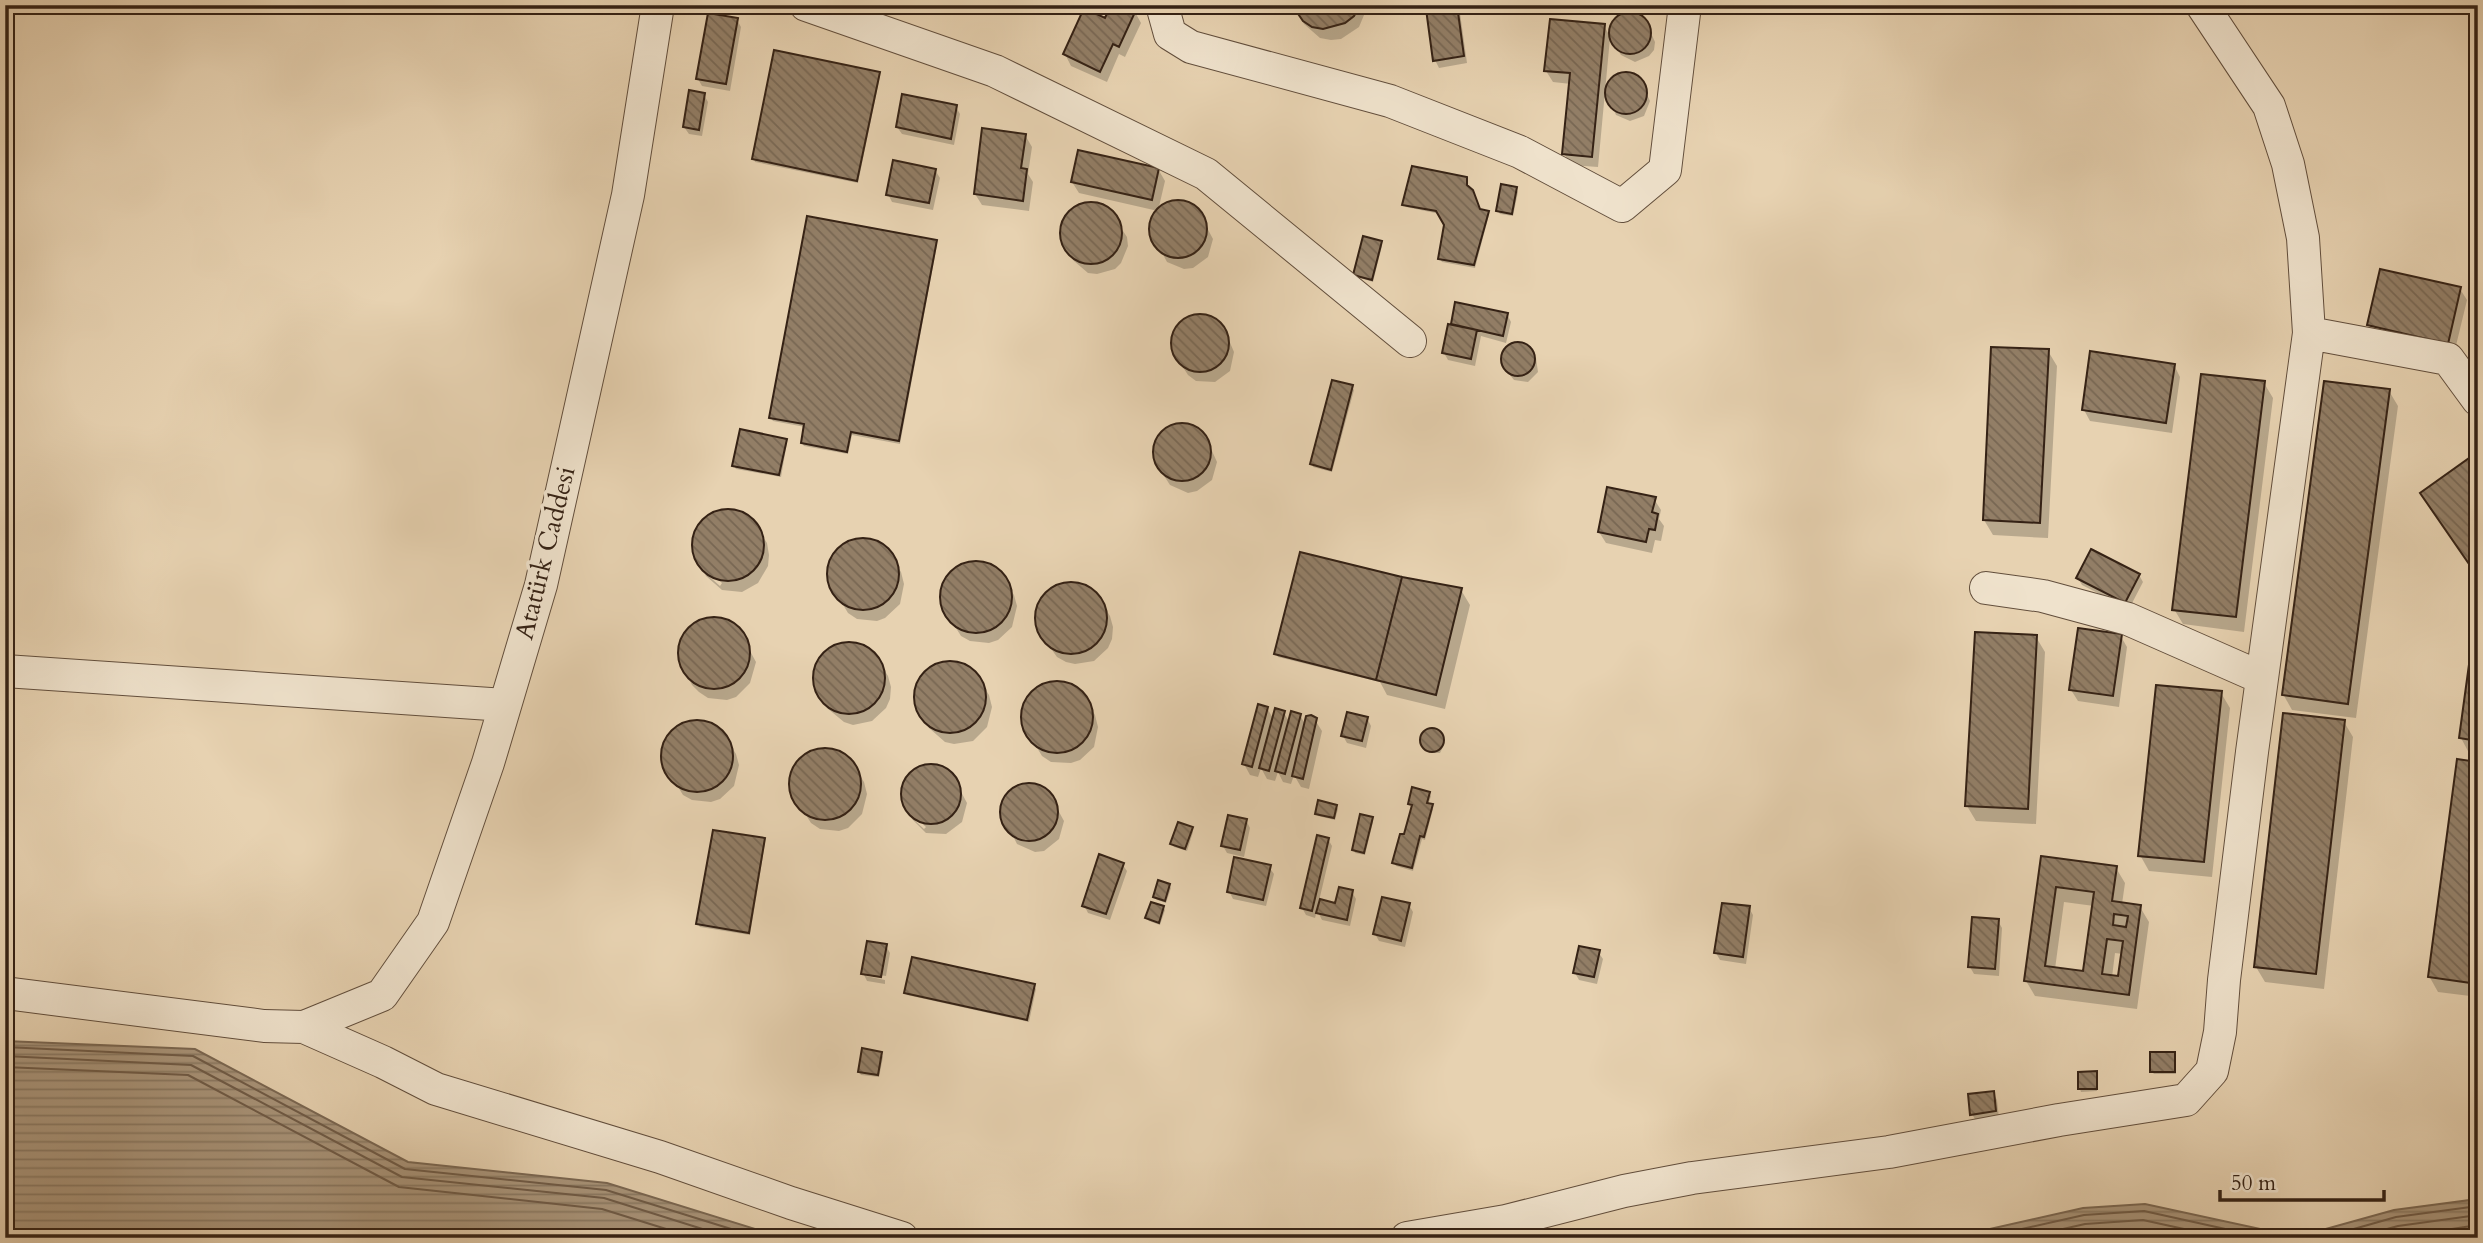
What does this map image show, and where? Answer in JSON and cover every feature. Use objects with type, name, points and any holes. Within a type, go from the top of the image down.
[{"type":"street","name":"Atatürk Caddesi","points":[[304,1027],[382,995],[433,922],[488,763],[541,585],[628,195],[658,5]]},
{"type":"street","points":[[806,5],[995,71],[1206,174],[1410,341]]},
{"type":"street","points":[[1162,5],[1170,34],[1191,47],[1390,101],[1520,152],[1622,206],[1665,170],[1685,5]]},
{"type":"street","points":[[1407,1238],[1506,1222],[1625,1191],[1692,1178],[1889,1152],[2186,1100],[2212,1071],[2220,1032],[2224,980],[2262,678],[2309,333],[2303,238],[2281,141],[2269,106],[2202,5]]},
{"type":"street","points":[[2309,333],[2448,359],[2478,400]]},
{"type":"street","points":[[1986,588],[2043,596],[2128,619],[2262,678]]},
{"type":"street","points":[[5,671],[505,705]]},
{"type":"street","points":[[5,993],[264,1026],[304,1027],[436,1088],[660,1157],[902,1238]]},
{"type":"water","points":[[5,1041],[195,1049],[408,1162],[607,1183],[784,1238],[5,1238]]},
{"type":"water","points":[[2478,1199],[2478,1238],[1950,1238],[2083,1208],[2145,1204],[2297,1237],[2394,1210]]},
{"type":"building","points":[[1111,5],[1125,5],[1136,10],[1119,47],[1113,44],[1100,72],[1063,54],[1084,8],[1105,18]]},
{"type":"building","points":[[1292,5],[1360,5],[1354,16],[1345,23],[1323,29],[1312,27],[1303,21]]},
{"type":"building","points":[[1457,5],[1464,56],[1433,61],[1426,9]]},
{"type":"building","points":[[1630,12],[1645,18],[1651,33],[1645,48],[1630,54],[1615,48],[1609,33],[1615,18]]},
{"type":"building","points":[[708,13],[738,18],[726,84],[696,79]]},
{"type":"building","points":[[1550,19],[1605,24],[1592,157],[1562,154],[1570,73],[1544,71]]},
{"type":"building","points":[[774,50],[880,72],[857,181],[752,159]]},
{"type":"building","points":[[1626,72],[1641,78],[1647,93],[1641,108],[1626,114],[1611,108],[1605,93],[1611,78]]},
{"type":"building","points":[[689,90],[705,93],[699,130],[683,127]]},
{"type":"building","points":[[902,94],[957,105],[951,139],[896,127]]},
{"type":"building","points":[[982,128],[1026,134],[1021,168],[1027,169],[1023,201],[974,194]]},
{"type":"building","points":[[1078,150],[1159,168],[1152,200],[1071,182]]},
{"type":"building","points":[[893,160],[936,169],[929,203],[886,195]]},
{"type":"building","points":[[1412,166],[1467,177],[1467,185],[1473,190],[1480,209],[1489,211],[1474,265],[1438,259],[1444,225],[1436,211],[1402,205]]},
{"type":"building","points":[[1501,184],[1517,187],[1512,214],[1496,211]]},
{"type":"building","points":[[1178,200],[1189,202],[1202,213],[1207,229],[1205,240],[1194,253],[1178,258],[1167,256],[1154,245],[1149,229],[1151,218],[1162,205]]},
{"type":"building","points":[[1091,202],[1113,211],[1122,233],[1113,255],[1091,264],[1069,255],[1060,233],[1069,211]]},
{"type":"building","points":[[807,216],[937,240],[899,441],[851,432],[847,452],[801,443],[804,424],[769,418]]},
{"type":"building","points":[[1363,236],[1382,241],[1372,280],[1353,275]]},
{"type":"building","points":[[2380,269],[2461,287],[2448,344],[2367,325]]},
{"type":"building","points":[[1455,302],[1508,313],[1503,336],[1451,324]]},
{"type":"building","points":[[1200,314],[1211,316],[1224,327],[1229,343],[1227,354],[1216,367],[1200,372],[1189,370],[1176,359],[1171,343],[1173,332],[1184,319]]},
{"type":"building","points":[[1448,324],[1477,330],[1471,359],[1442,353]]},
{"type":"building","points":[[1518,342],[1530,347],[1535,359],[1530,371],[1518,376],[1506,371],[1501,359],[1506,347]]},
{"type":"building","points":[[1991,347],[2049,349],[2040,523],[1983,520]]},
{"type":"building","points":[[2090,351],[2175,364],[2166,423],[2082,410]]},
{"type":"building","points":[[2201,374],[2265,381],[2236,617],[2172,610]]},
{"type":"building","points":[[1332,380],[1353,385],[1331,470],[1310,464]]},
{"type":"building","points":[[2324,381],[2390,389],[2348,704],[2282,695]]},
{"type":"building","points":[[1182,423],[1203,431],[1211,452],[1203,473],[1182,481],[1161,473],[1153,452],[1161,431]]},
{"type":"building","points":[[740,429],[787,439],[779,475],[732,466]]},
{"type":"building","points":[[2472,456],[2478,465],[2478,577],[2420,493]]},
{"type":"building","points":[[1607,487],[1656,497],[1652,512],[1658,514],[1655,530],[1649,529],[1646,542],[1598,532]]},
{"type":"building","points":[[728,509],[748,515],[758,525],[764,545],[758,565],[748,575],[728,581],[708,575],[698,565],[692,545],[698,525],[708,515]]},
{"type":"building","points":[[863,538],[883,544],[893,554],[899,574],[893,594],[883,604],[863,610],[843,604],[833,594],[827,574],[833,554],[843,544]]},
{"type":"building","points":[[2091,549],[2140,574],[2125,603],[2076,578]]},
{"type":"building","points":[[1300,552],[1402,577],[1376,680],[1274,654]]},
{"type":"building","points":[[976,561],[996,567],[1006,577],[1012,597],[1006,617],[996,627],[976,633],[956,627],[946,617],[940,597],[946,577],[956,567]]},
{"type":"building","points":[[1402,577],[1462,588],[1436,695],[1376,680]]},
{"type":"building","points":[[1071,582],[1091,588],[1101,598],[1107,618],[1101,638],[1091,648],[1071,654],[1051,648],[1041,638],[1035,618],[1041,598],[1051,588]]},
{"type":"building","points":[[2478,613],[2478,741],[2459,738]]},
{"type":"building","points":[[714,617],[734,623],[744,633],[750,653],[744,673],[734,683],[714,689],[694,683],[684,673],[678,653],[684,633],[694,623]]},
{"type":"building","points":[[2078,628],[2122,634],[2113,696],[2069,690]]},
{"type":"building","points":[[1975,632],[2037,635],[2028,809],[1965,806]]},
{"type":"building","points":[[849,642],[869,648],[879,658],[885,678],[879,698],[869,708],[849,714],[829,708],[819,698],[813,678],[819,658],[829,648]]},
{"type":"building","points":[[950,661],[970,667],[980,677],[986,697],[980,717],[970,727],[950,733],[930,727],[920,717],[914,697],[920,677],[930,667]]},
{"type":"building","points":[[1057,681],[1077,687],[1087,697],[1093,717],[1087,737],[1077,747],[1057,753],[1037,747],[1027,737],[1021,717],[1027,697],[1037,687]]},
{"type":"building","points":[[2156,685],[2222,691],[2204,862],[2138,856]]},
{"type":"building","points":[[1258,704],[1268,707],[1252,767],[1242,764]]},
{"type":"building","points":[[1275,708],[1285,711],[1269,771],[1259,768]]},
{"type":"building","points":[[1291,711],[1301,714],[1285,774],[1275,771]]},
{"type":"building","points":[[1347,712],[1368,717],[1362,741],[1341,736]]},
{"type":"building","points":[[2283,713],[2345,720],[2316,974],[2254,967]]},
{"type":"building","points":[[1306,716],[1317,718],[1303,779],[1292,776]]},
{"type":"building","points":[[697,720],[717,726],[727,736],[733,756],[727,776],[717,786],[697,792],[677,786],[667,776],[661,756],[667,736],[677,726]]},
{"type":"building","points":[[1432,728],[1440,732],[1444,740],[1440,748],[1432,752],[1424,748],[1420,740],[1424,732]]},
{"type":"building","points":[[825,748],[845,754],[855,764],[861,784],[855,804],[845,814],[825,820],[805,814],[795,804],[789,784],[795,764],[805,754]]},
{"type":"building","points":[[2457,759],[2478,762],[2478,984],[2428,977]]},
{"type":"building","points":[[925,764],[937,764],[956,777],[961,794],[959,806],[948,819],[937,824],[925,824],[906,811],[901,800],[901,788],[914,769]]},
{"type":"building","points":[[1029,783],[1050,791],[1058,812],[1050,833],[1029,841],[1008,833],[1000,812],[1008,791]]},
{"type":"building","points":[[1412,787],[1430,792],[1427,803],[1433,804],[1424,837],[1420,836],[1412,868],[1392,863],[1412,805],[1408,804]]},
{"type":"building","points":[[1318,800],[1337,805],[1334,818],[1315,814]]},
{"type":"building","points":[[1360,814],[1373,817],[1364,853],[1352,850]]},
{"type":"building","points":[[1228,815],[1247,819],[1240,850],[1221,846]]},
{"type":"building","points":[[1178,822],[1193,827],[1185,849],[1170,844]]},
{"type":"building","points":[[713,830],[765,838],[749,933],[696,924]]},
{"type":"building","points":[[1317,835],[1329,838],[1312,911],[1300,908]]},
{"type":"building","points":[[1099,854],[1124,863],[1106,914],[1082,906]]},
{"type":"building","points":[[2041,856],[2117,866],[2112,901],[2141,905],[2129,995],[2024,981]],"holes":[[[2056,887],[2094,892],[2083,971],[2045,966]],[[2114,914],[2128,916],[2126,927],[2113,925]],[[2107,939],[2123,941],[2118,976],[2102,974]]]},
{"type":"building","points":[[1234,857],[1271,865],[1263,900],[1227,892]]},
{"type":"building","points":[[1158,880],[1170,884],[1165,901],[1153,897]]},
{"type":"building","points":[[1339,887],[1353,890],[1347,920],[1316,913],[1320,899],[1335,903]]},
{"type":"building","points":[[1382,897],[1410,903],[1401,941],[1373,934]]},
{"type":"building","points":[[1151,902],[1164,906],[1159,923],[1145,918]]},
{"type":"building","points":[[1722,903],[1750,906],[1743,957],[1714,953]]},
{"type":"building","points":[[1972,917],[1999,919],[1995,969],[1968,967]]},
{"type":"building","points":[[867,941],[887,944],[881,977],[861,974]]},
{"type":"building","points":[[1579,946],[1600,950],[1594,977],[1573,973]]},
{"type":"building","points":[[912,957],[1035,984],[1027,1020],[904,993]]},
{"type":"building","points":[[862,1048],[882,1052],[878,1075],[858,1072]]},
{"type":"building","points":[[2150,1052],[2175,1052],[2175,1072],[2150,1072]]},
{"type":"building","points":[[2097,1071],[2097,1089],[2078,1089],[2078,1072]]},
{"type":"building","points":[[1994,1091],[1996,1111],[1970,1115],[1968,1094]]}]
